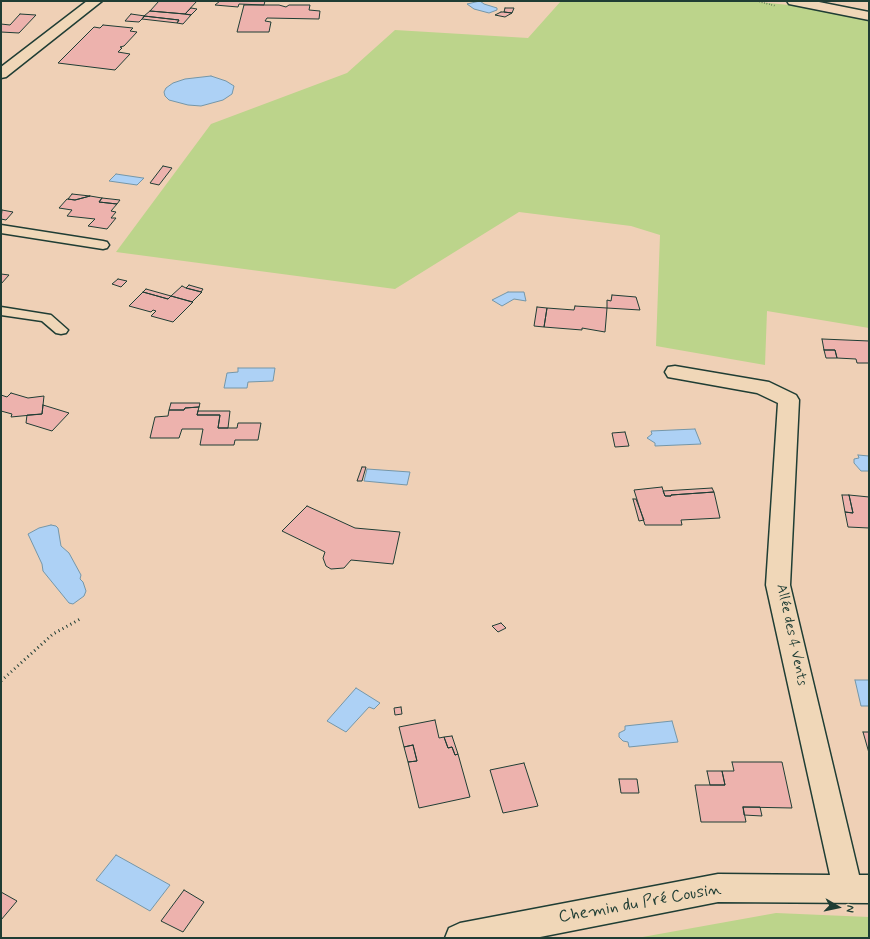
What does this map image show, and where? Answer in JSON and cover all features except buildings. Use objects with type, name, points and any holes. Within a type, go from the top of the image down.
[{"type":"street","points":[[1,74],[95,1]]},
{"type":"street","points":[[794,1],[869,16]]},
{"type":"street","name":"Allée des 4 Vents","points":[[675,372],[762,387],[790,400],[778,585],[858,889]]},
{"type":"street","name":"Chemin du Pré Cousin","points":[[460,938],[718,888],[858,889]]},
{"type":"lane","points":[[1,229],[103,245]]},
{"type":"lane","points":[[1,311],[46,318],[61,330]]},
{"type":"path","points":[[1,681],[53,634],[82,618]]},
{"type":"green space","points":[[561,1],[749,1],[869,13],[869,328],[767,311],[765,365],[656,346],[660,235],[631,226],[519,212],[395,289],[116,252],[211,124],[347,73],[395,30],[528,38]]},
{"type":"green space","points":[[776,913],[869,917],[869,938],[637,938]]},
{"type":"water","points":[[480,1],[484,4],[497,8],[497,10],[489,13],[474,9],[467,4]]},
{"type":"water","points":[[211,76],[226,81],[234,86],[232,94],[223,100],[201,106],[188,105],[169,100],[165,96],[164,92],[166,88],[173,83],[185,79]]},
{"type":"water","points":[[116,174],[144,178],[137,185],[109,181]]},
{"type":"water","points":[[508,292],[524,292],[526,301],[514,299],[502,306],[492,300]]},
{"type":"water","points":[[238,368],[275,368],[273,381],[248,382],[247,388],[224,388],[227,373],[238,372]]},
{"type":"water","points":[[695,429],[701,444],[655,446],[655,443],[647,438],[652,434],[651,431]]},
{"type":"water","points":[[858,455],[869,456],[869,471],[861,471],[854,463],[854,459],[859,458]]},
{"type":"water","points":[[367,469],[410,472],[407,485],[364,481]]},
{"type":"water","points":[[51,525],[58,528],[61,546],[69,553],[81,575],[80,579],[83,582],[86,591],[84,596],[73,604],[69,603],[43,571],[42,564],[28,534],[39,528]]},
{"type":"water","points":[[855,680],[869,680],[869,706],[861,706]]},
{"type":"water","points":[[356,688],[380,703],[374,709],[369,707],[346,732],[327,721]]},
{"type":"water","points":[[672,721],[678,742],[629,747],[628,742],[623,741],[619,737],[619,733],[625,730],[625,726]]},
{"type":"water","points":[[116,855],[170,885],[150,911],[96,880]]}]
